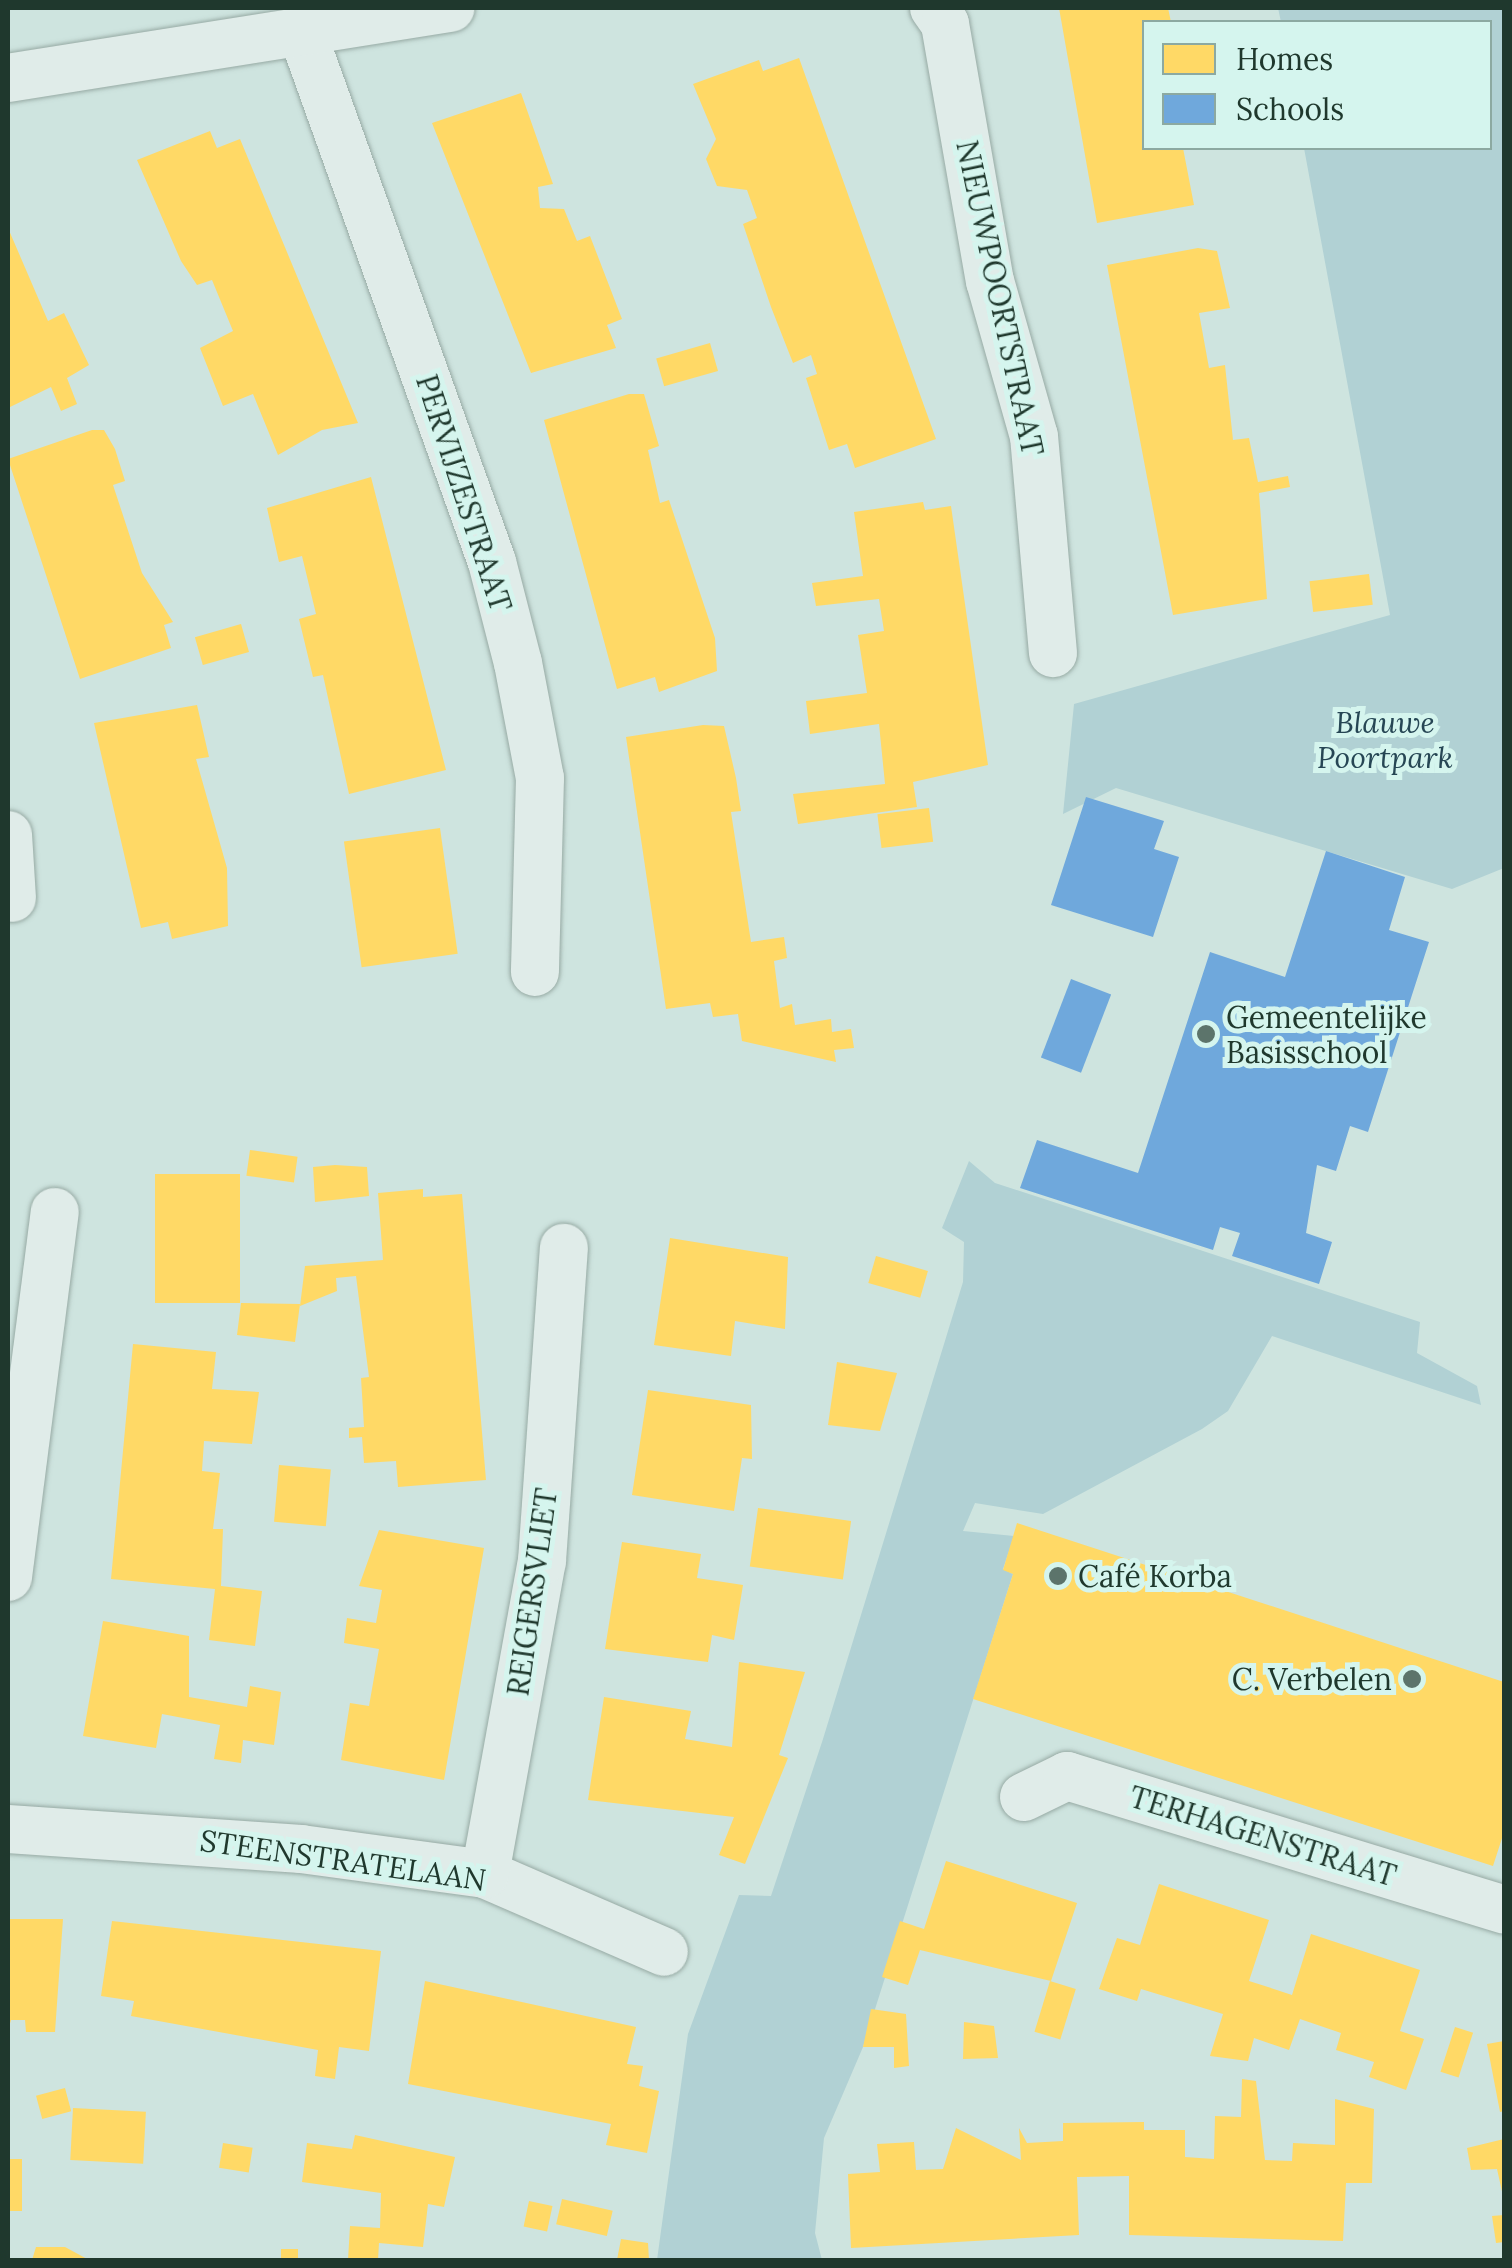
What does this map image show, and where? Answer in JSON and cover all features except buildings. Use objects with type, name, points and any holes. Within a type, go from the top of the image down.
[{"type":"street","points":[[8,78],[450,8]]},
{"type":"street","name":"NIEUWPOORTSTRAAT","points":[[934,8],[990,281],[1034,436],[1053,653]]},
{"type":"street","name":"PERVIJZESTRAAT","points":[[302,32],[509,629],[540,778],[534,972]]},
{"type":"street","points":[[8,836],[12,898]]},
{"type":"street","points":[[8,1577],[55,1212]]},
{"type":"street","name":"REIGERSVLIET","points":[[485,1874],[542,1562],[564,1248]]},
{"type":"street","name":"TERHAGENSTRAAT","points":[[1024,1797],[1067,1776],[1504,1910]]},
{"type":"street","name":"STEENSTRATELAAN","points":[[8,1829],[301,1849],[485,1874],[664,1952]]},
{"type":"green space","name":"Blauwe Poortpark","points":[[1278,8],[1504,8],[1504,868],[1452,889],[1116,788],[1063,814],[1074,704],[1390,615],[1304,150],[1492,150],[1492,20],[1281,20]]},
{"type":"green space","points":[[969,1161],[995,1183],[1420,1322],[1417,1353],[1477,1386],[1481,1405],[1272,1336],[1228,1411],[1202,1429],[1043,1514],[975,1503],[963,1531],[1014,1536],[1003,1569],[1013,1574],[863,2047],[824,2138],[815,2233],[822,2260],[657,2260],[688,2034],[739,1895],[771,1896],[823,1739],[963,1282],[964,1242],[942,1228]]},
{"type":"place","name":"Gemeentelijke Basisschool","points":[[1206,1034]]},
{"type":"place","name":"Café Korba","points":[[1058,1576]]},
{"type":"place","name":"C. Verbelen","points":[[1412,1679]]}]
